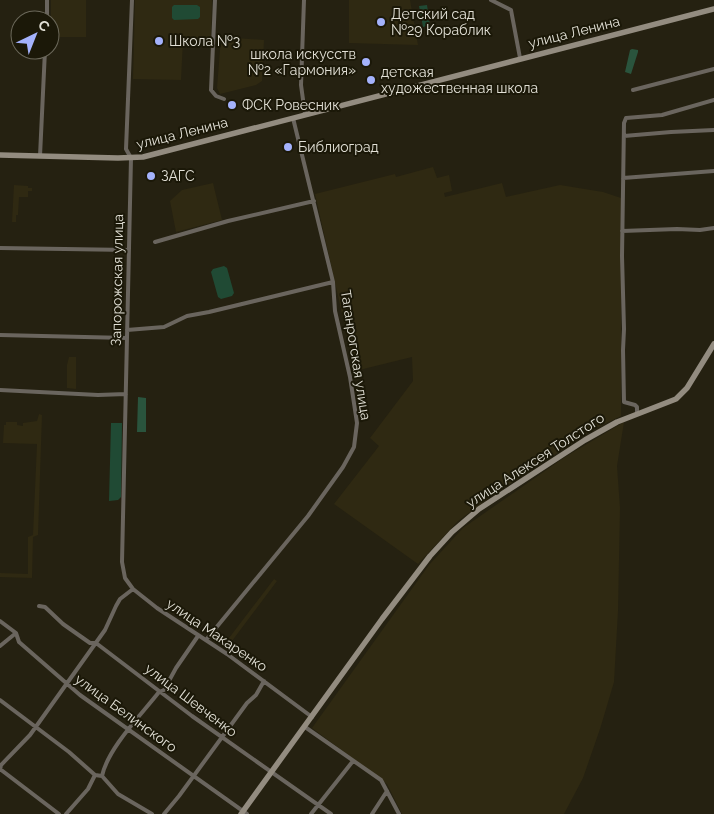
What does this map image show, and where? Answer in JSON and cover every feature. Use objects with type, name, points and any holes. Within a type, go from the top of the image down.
[{"type":"street","name":"Запорожская улица","points":[[122,562],[131,158],[126,146],[132,0]]},
{"type":"street","points":[[215,0],[211,90],[216,96],[224,100]]},
{"type":"street","points":[[304,0],[301,85],[305,114]]},
{"type":"street","points":[[491,0],[511,10],[520,58]]},
{"type":"street","name":"улица Ленина","points":[[0,154],[131,158],[159,154],[305,114],[714,8]]},
{"type":"street","points":[[40,156],[45,60]]},
{"type":"street","points":[[633,90],[714,69]]},
{"type":"street","points":[[637,414],[637,407],[635,405],[624,402],[622,231],[624,123],[626,118],[662,114],[714,100]]},
{"type":"street","name":"Таганрогская улица","points":[[206,640],[308,516],[344,467],[354,447],[357,424],[350,377],[314,201],[292,118]]},
{"type":"street","points":[[624,136],[714,130]]},
{"type":"street","points":[[623,178],[714,171]]},
{"type":"street","points":[[155,242],[228,221],[314,201]]},
{"type":"street","points":[[622,231],[700,230],[714,228]]},
{"type":"street","points":[[0,248],[129,250]]},
{"type":"street","points":[[127,330],[164,327],[187,316],[332,282]]},
{"type":"street","points":[[0,335],[127,338]]},
{"type":"street","name":"улица Алексея Толстого","points":[[272,771],[402,592],[430,556],[452,532],[479,509],[611,425],[676,398],[695,377],[714,344]]},
{"type":"street","points":[[0,390],[98,395],[126,394]]},
{"type":"street","name":"улица Макаренко","points":[[122,562],[125,578],[133,589],[312,717]]},
{"type":"street","points":[[59,814],[0,769],[1,765],[30,735],[96,643],[120,600],[133,589]]},
{"type":"street","name":"улица Шевченко","points":[[39,606],[45,607],[63,624],[90,643],[96,643],[159,692],[331,814]]},
{"type":"street","name":"улица Белинского","points":[[0,621],[16,633],[19,642],[66,684],[243,813]]},
{"type":"street","points":[[0,646],[16,633]]},
{"type":"street","points":[[102,776],[103,769],[118,743],[159,692],[164,690],[176,668],[198,636]]},
{"type":"street","points":[[164,814],[247,703],[256,695],[264,681]]},
{"type":"street","points":[[0,700],[36,726],[95,775],[102,776],[118,794],[152,814]]},
{"type":"street","points":[[305,727],[381,780],[399,814]]},
{"type":"street","points":[[311,814],[353,761]]},
{"type":"street","points":[[243,813],[272,771]]},
{"type":"street","points":[[66,814],[88,789],[95,775]]},
{"type":"street","points":[[372,814],[387,791]]},
{"type":"shaded area","points":[[51,0],[86,0],[86,37],[60,37],[60,10],[51,10]]},
{"type":"shaded area","name":"Школа №3","points":[[135,0],[212,0],[211,39],[183,40],[181,80],[133,79]]},
{"type":"shaded area","name":"Детский сад №29 Кораблик","points":[[349,0],[410,0],[418,45],[349,43]]},
{"type":"shaded area","points":[[221,37],[264,40],[262,81],[256,85],[220,94],[217,88]]},
{"type":"shaded area","points":[[433,167],[437,178],[449,175],[452,191],[444,193],[445,197],[502,183],[506,197],[560,185],[603,192],[621,198],[621,416],[592,430],[493,495],[458,521],[418,564],[334,504],[379,446],[370,438],[413,381],[412,357],[355,371],[315,194],[395,174],[396,177]]},
{"type":"shaded area","points":[[213,183],[222,220],[176,232],[170,201],[182,190]]},
{"type":"shaded area","points":[[14,185],[28,186],[28,188],[32,188],[32,191],[28,191],[28,197],[19,197],[18,215],[16,215],[16,222],[12,222]]},
{"type":"shaded area","points":[[69,357],[76,357],[76,389],[67,388]]},
{"type":"shaded area","points":[[39,414],[42,415],[38,535],[33,537],[32,578],[0,577],[0,573],[28,574],[28,537],[33,535],[37,444],[3,443],[4,425],[6,425],[6,422],[17,422],[17,425],[23,426],[23,423],[37,421]]},
{"type":"shaded area","points":[[624,422],[617,466],[620,508],[618,611],[614,682],[583,778],[564,814],[402,814],[387,784],[312,728],[429,565],[463,528],[565,457]]},
{"type":"shaded area","points":[[274,579],[277,581],[232,641],[229,638]]},
{"type":"green space","points":[[174,5],[197,5],[200,7],[200,17],[198,19],[174,20],[172,18],[172,7]]},
{"type":"green space","points":[[427,5],[430,25],[423,27],[419,6]]},
{"type":"green space","points":[[630,50],[638,50],[638,52],[631,74],[625,72]]},
{"type":"green space","points":[[224,266],[227,268],[234,293],[232,296],[221,299],[218,297],[211,272],[213,269]]},
{"type":"green space","points":[[138,397],[146,398],[146,432],[137,432]]},
{"type":"green space","points":[[111,423],[122,423],[121,497],[118,500],[109,501]]},
{"type":"place","name":"Детский сад №29 Кораблик","points":[[381,22]]},
{"type":"place","name":"Школа №3","points":[[159,41]]},
{"type":"place","name":"школа искусств №2 «Гармония»","points":[[366,62]]},
{"type":"place","name":"детская художественная школа","points":[[371,80]]},
{"type":"place","name":"ФСК Ровесник","points":[[232,105]]},
{"type":"place","name":"Библиоград","points":[[288,147]]},
{"type":"place","name":"ЗАГС","points":[[151,176]]}]
